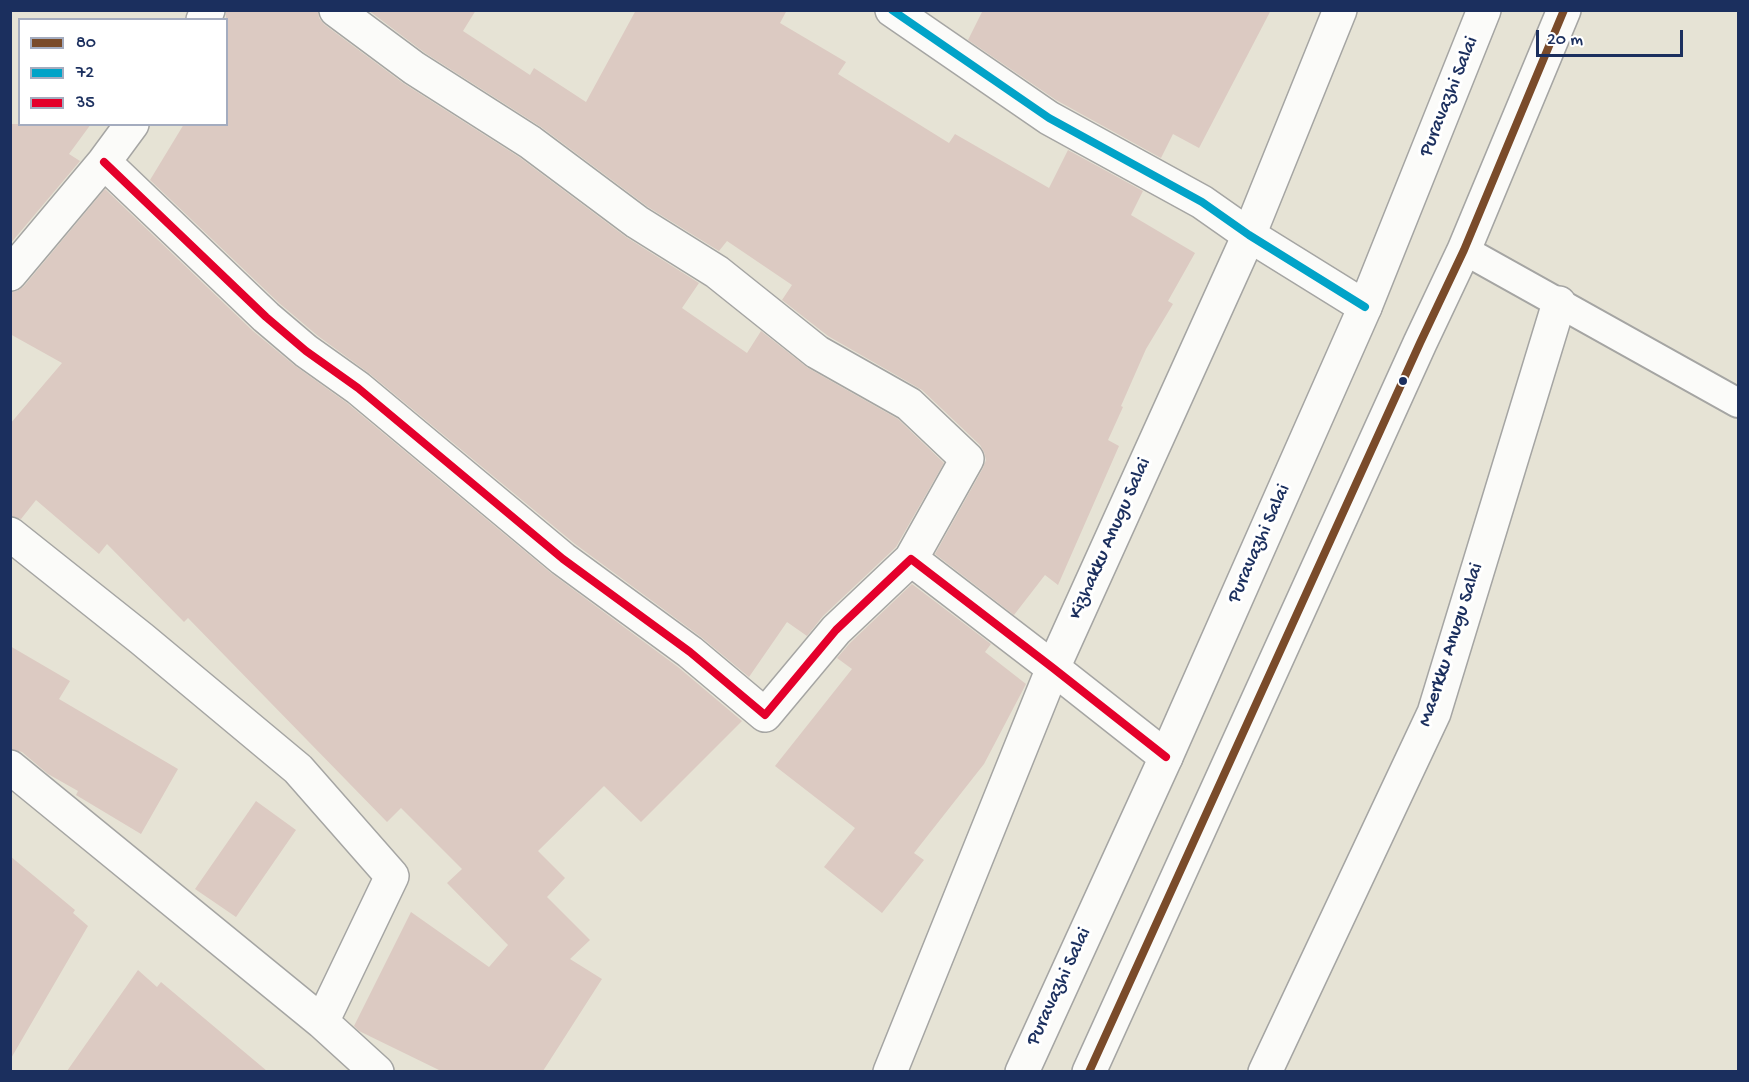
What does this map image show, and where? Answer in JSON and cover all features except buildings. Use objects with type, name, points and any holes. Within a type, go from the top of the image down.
[{"type":"street","points":[[104,162],[266,317],[306,351],[358,388],[563,559],[690,652],[765,715],[836,630],[911,559],[967,459],[909,404],[817,352],[717,272],[637,222],[530,142],[414,68],[336,10]]},
{"type":"street","points":[[892,10],[1049,118],[1202,201],[1249,235],[1365,307]]},
{"type":"street","name":"Kizhakku Anugu Salai","points":[[890,1071],[1053,668],[1249,235],[1340,10]]},
{"type":"street","name":"Puravazhi Salai","points":[[1022,1071],[1166,757],[1365,307],[1484,10]]},
{"type":"street","points":[[1089,1071],[1464,250],[1564,10]]},
{"type":"street","points":[[10,274],[104,162],[131,126]]},
{"type":"street","name":"Maerkku Anugu Salai","points":[[1265,1071],[1434,712],[1559,303]]},
{"type":"street","points":[[10,534],[142,639],[298,769],[392,876],[322,1022]]},
{"type":"street","points":[[911,559],[1166,757]]},
{"type":"street","points":[[10,767],[322,1022],[377,1071]]},
{"type":"lane","points":[[1464,250],[1738,403]]},
{"type":"transit line","name":"72","points":[[892,10],[1049,118],[1202,202],[1249,235],[1365,307]]},
{"type":"transit line","name":"80","points":[[1089,1072],[1464,250],[1564,10]]},
{"type":"transit line","name":"35","points":[[104,162],[266,317],[306,351],[358,388],[563,559],[690,652],[765,715],[836,630],[911,559],[1166,757]]}]
